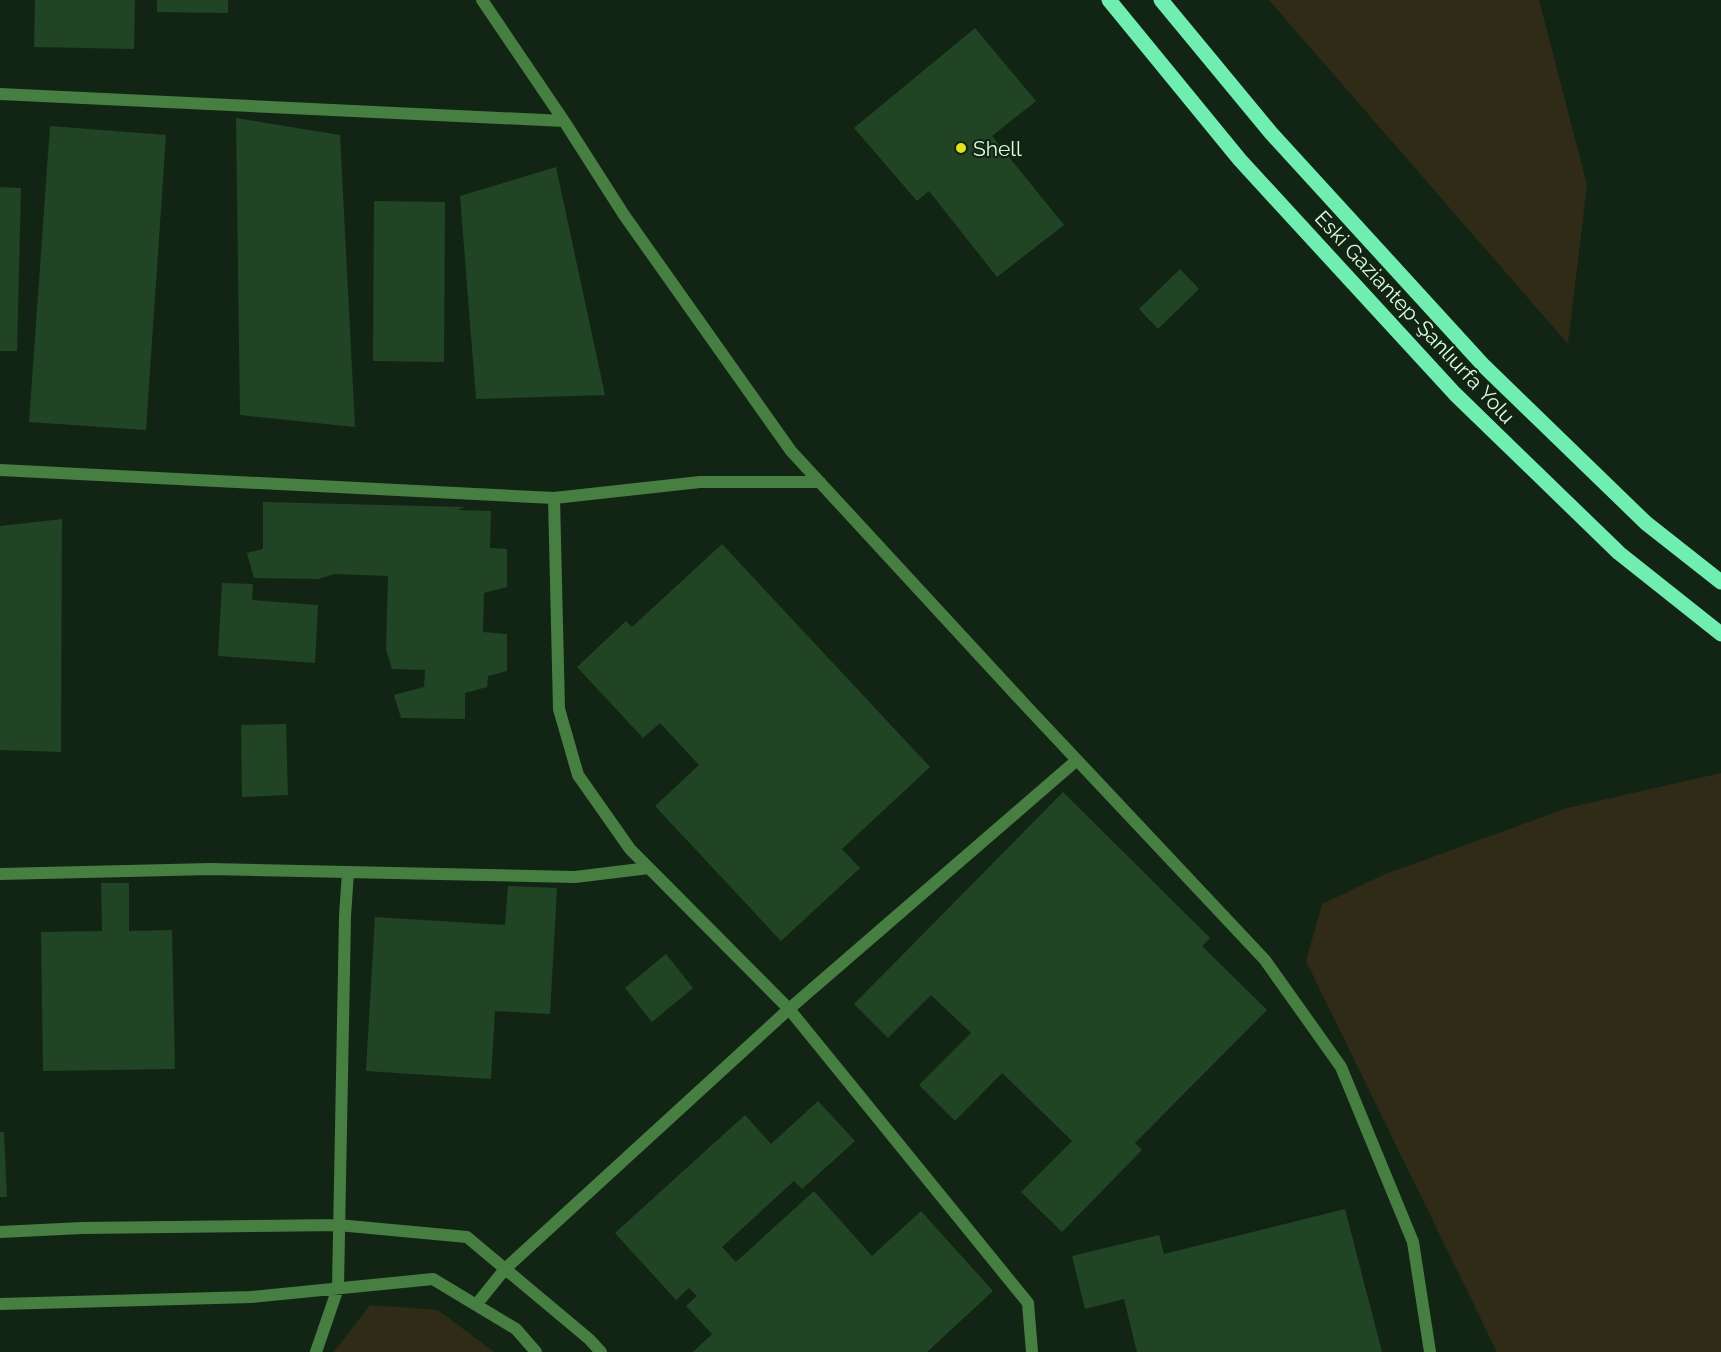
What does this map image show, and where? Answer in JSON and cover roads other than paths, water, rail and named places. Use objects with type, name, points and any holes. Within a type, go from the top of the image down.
[{"type":"main road","name":"Eski Gaziantep-Şanlıurfa Yolu","points":[[1109,0],[1240,160],[1455,394],[1619,553],[1721,634]]},
{"type":"main road","name":"Eski Gaziantep-Şanlıurfa Yolu","points":[[1161,0],[1271,133],[1484,366],[1646,523],[1721,582]]},
{"type":"lane","points":[[482,0],[624,215],[784,442],[1265,960],[1341,1067],[1413,1242],[1430,1352]]},
{"type":"lane","points":[[0,94],[564,121]]},
{"type":"lane","points":[[0,470],[554,498],[699,482],[820,482]]},
{"type":"lane","points":[[554,498],[559,709],[578,775],[630,849],[789,1009],[1028,1303],[1032,1352]]},
{"type":"lane","points":[[476,1305],[505,1269],[789,1009],[1077,760]]},
{"type":"lane","points":[[0,874],[211,869],[575,877],[649,868]]},
{"type":"lane","points":[[316,1352],[338,1288],[345,916],[348,872]]},
{"type":"lane","points":[[0,1232],[94,1228],[338,1225],[467,1237],[589,1339],[601,1352]]},
{"type":"lane","points":[[0,1304],[251,1297],[433,1279],[516,1329],[536,1352]]},
{"type":"place","name":"Shell","points":[[961,148]]}]
